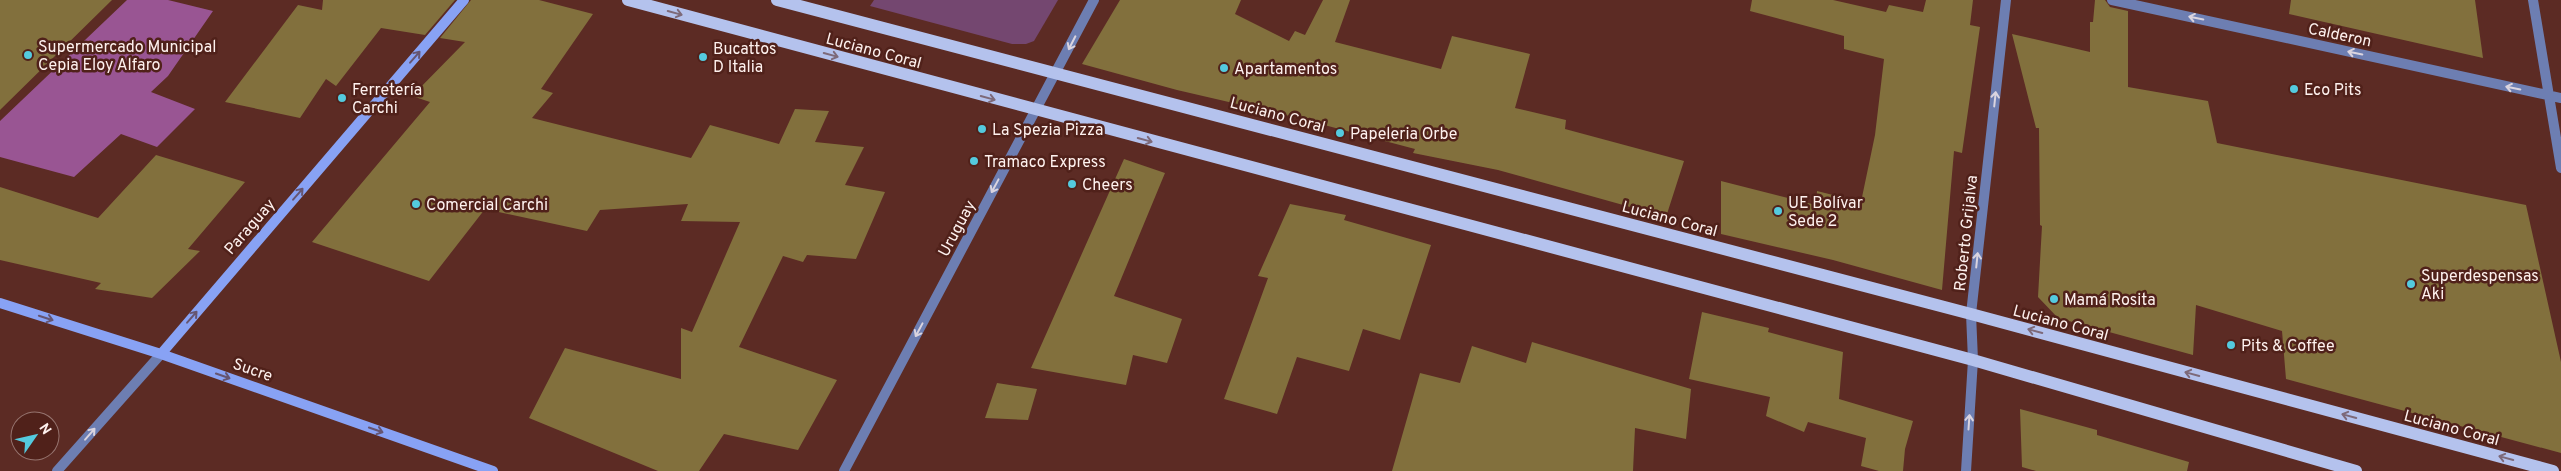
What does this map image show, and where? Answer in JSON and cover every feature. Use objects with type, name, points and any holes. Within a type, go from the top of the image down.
[{"type":"main road","name":"Luciano Coral","points":[[628,0],[1035,111],[1973,360],[2356,471]]},
{"type":"main road","name":"Luciano Coral","points":[[777,0],[1971,314],[2553,471]]},
{"type":"street","name":"Paraguay","points":[[57,471],[464,0]]},
{"type":"street","name":"Uruguay","points":[[844,471],[1057,73],[1094,0]]},
{"type":"street","name":"Roberto Grijalva","points":[[1966,471],[1973,360],[1971,314],[2006,0]]},
{"type":"street","name":"Calderon","points":[[2112,0],[2561,98]]},
{"type":"street","points":[[2533,0],[2561,168]]},
{"type":"street","name":"Sucre","points":[[0,303],[160,354],[493,471]]},
{"type":"shaded area","points":[[127,0],[168,0],[213,11],[168,76],[151,92],[195,109],[157,147],[121,134],[74,177],[0,157],[0,121]]},
{"type":"shaded area","points":[[874,0],[1058,0],[1034,41],[1026,44],[1012,44],[870,6]]},
{"type":"building","name":"Supermercado Municipal Cepia Eloy Alfaro","points":[[0,0],[112,0],[0,110]]},
{"type":"building","points":[[323,0],[455,0],[425,35],[381,28],[336,86],[326,79],[300,118],[225,102],[298,5],[322,10]]},
{"type":"building","points":[[471,0],[539,0],[593,14],[541,89],[553,93],[532,118],[691,158],[710,125],[779,144],[795,109],[829,111],[815,142],[864,147],[845,185],[885,192],[856,259],[807,255],[803,262],[783,256],[739,347],[837,380],[798,450],[724,434],[699,471],[658,471],[529,418],[565,348],[681,379],[681,328],[692,332],[740,222],[681,221],[688,204],[600,210],[587,231],[485,209],[429,281],[312,242],[430,102],[412,96],[465,42],[440,38]]},
{"type":"building","points":[[1120,0],[1241,0],[1235,14],[1289,41],[1295,31],[1305,35],[1323,0],[1350,0],[1335,42],[1441,69],[1452,36],[1530,54],[1515,108],[1566,120],[1565,129],[1684,161],[1666,217],[1498,170],[1413,153],[1415,149],[1294,117],[1177,90],[1082,64]]},
{"type":"building","points":[[1752,0],[1833,0],[1886,12],[1889,5],[1923,12],[1926,0],[1973,0],[1970,25],[1980,27],[1962,153],[1954,151],[1942,290],[1833,260],[1721,234],[1721,181],[1816,205],[1817,191],[1861,202],[1875,135],[1884,59],[1844,49],[1844,36],[1750,11]]},
{"type":"building","points":[[2095,0],[2105,0],[2110,7],[2128,11],[2128,87],[2208,101],[2217,143],[2526,205],[2561,362],[2561,453],[2286,379],[2282,331],[2196,305],[2193,355],[2058,318],[2038,297],[2042,226],[2040,225],[2039,128],[2036,128],[2012,34],[2090,52],[2090,22],[2093,22]]},
{"type":"building","points":[[2291,0],[2475,0],[2483,58],[2289,14]]},
{"type":"building","points":[[156,155],[245,182],[188,249],[200,251],[152,298],[95,289],[101,283],[0,260],[0,187],[98,218]]},
{"type":"building","points":[[1124,159],[1165,173],[1114,296],[1182,319],[1167,363],[1133,355],[1126,385],[1031,368]]},
{"type":"building","points":[[1290,204],[1346,215],[1344,220],[1431,245],[1400,340],[1363,329],[1349,371],[1297,357],[1277,414],[1224,399],[1268,278],[1258,276]]},
{"type":"building","points":[[1702,312],[1769,328],[1768,332],[1843,352],[1839,399],[1913,421],[1905,449],[1903,471],[1879,471],[1861,466],[1866,438],[1808,422],[1804,432],[1766,416],[1770,397],[1689,379]]},
{"type":"building","points":[[1532,342],[1691,389],[1686,439],[1635,428],[1633,471],[1392,471],[1420,373],[1460,383],[1472,346],[1526,363]]},
{"type":"building","points":[[997,383],[1037,389],[1028,420],[985,418]]},
{"type":"building","points":[[2020,409],[2097,430],[2097,435],[2189,462],[2187,471],[2036,471],[2022,467]]},
{"type":"place","name":"Supermercado Municipal Cepia Eloy Alfaro","points":[[28,55]]},
{"type":"place","name":"Bucattos D Italia","points":[[703,57]]},
{"type":"place","name":"Apartamentos","points":[[1224,68]]},
{"type":"place","name":"Eco Pits","points":[[2294,89]]},
{"type":"place","name":"Ferretería Carchi","points":[[342,98]]},
{"type":"place","name":"La Spezia Pizza","points":[[982,129]]},
{"type":"place","name":"Papeleria Orbe","points":[[1340,133]]},
{"type":"place","name":"Tramaco Express","points":[[974,161]]},
{"type":"place","name":"Cheers","points":[[1072,184]]},
{"type":"place","name":"Comercial Carchi","points":[[416,204]]},
{"type":"place","name":"UE Bolívar Sede 2","points":[[1778,211]]},
{"type":"place","name":"Superdespensas Aki","points":[[2411,284]]},
{"type":"place","name":"Mamá Rosita","points":[[2054,299]]},
{"type":"place","name":"Pits & Coffee","points":[[2231,345]]}]
